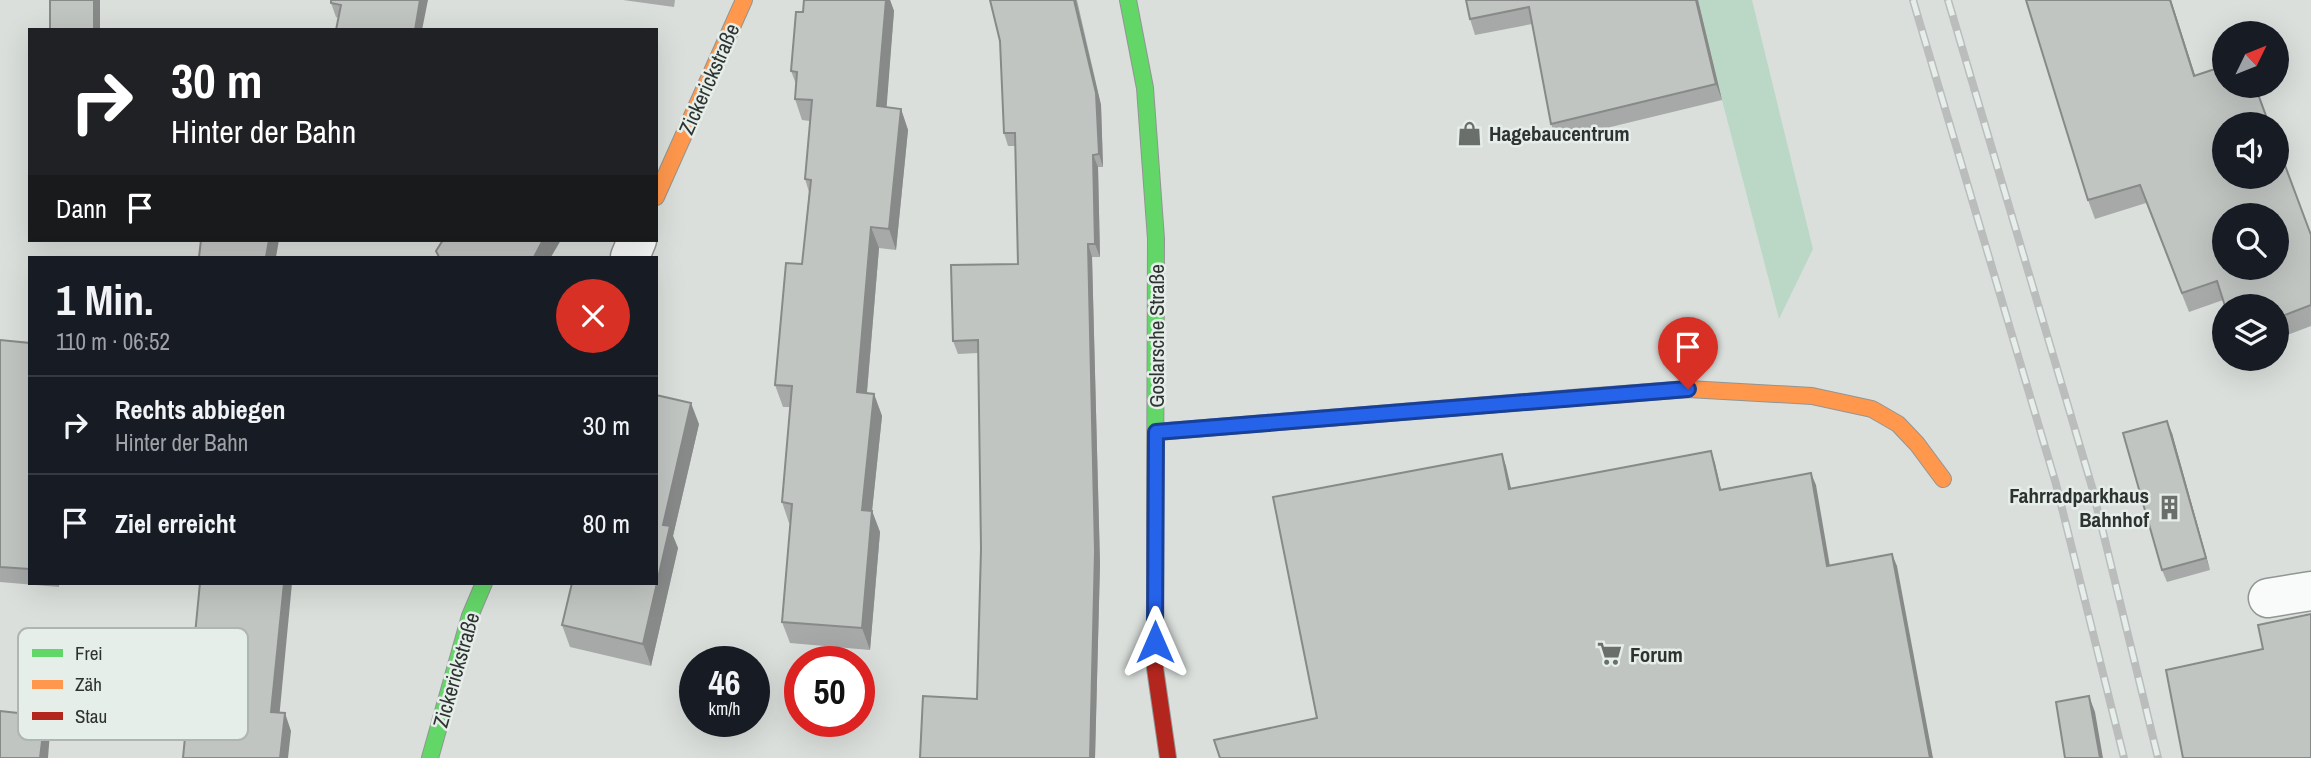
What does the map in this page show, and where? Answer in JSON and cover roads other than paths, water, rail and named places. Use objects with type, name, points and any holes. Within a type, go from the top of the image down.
[{"type":"street","name":"Zickerickstraße","points":[[658,193],[744,0]]},
{"type":"street","name":"Goslarsche Straße","points":[[1128,0],[1145,88],[1155,226],[1155,668],[1168,758]]},
{"type":"street","points":[[1156,432],[1688,389],[1716,390],[1812,396],[1872,409],[1898,424],[1943,479]]},
{"type":"street","name":"Zickerickstraße","points":[[430,758],[470,616],[483,585]]},
{"type":"street","points":[[2268,598],[2311,591]]},
{"type":"railway","points":[[1913,0],[2056,484],[2124,758]]},
{"type":"railway","points":[[1948,0],[2092,487],[2158,758]]},
{"type":"place","name":"Hagebaucentrum","points":[[1469,133]]},
{"type":"place","name":"Fahrradparkhaus Bahnhof","points":[[2169,507]]},
{"type":"place","name":"Forum","points":[[1610,654]]}]
